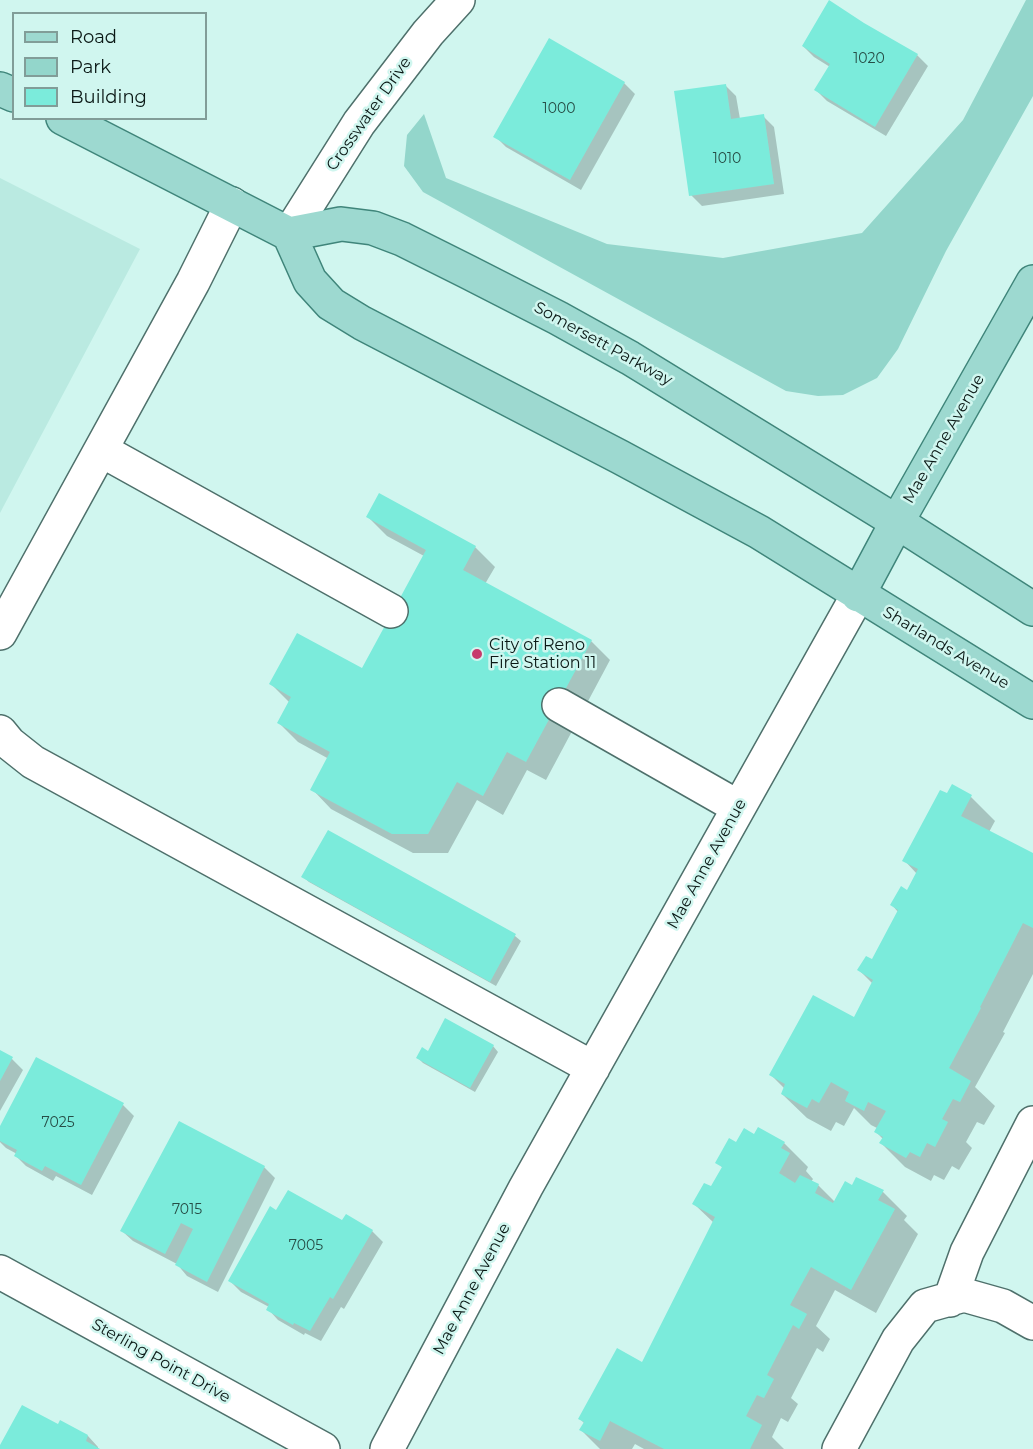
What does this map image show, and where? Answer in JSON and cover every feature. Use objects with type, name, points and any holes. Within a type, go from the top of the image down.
[{"type":"main road","points":[[67,120],[289,234],[310,281],[331,304],[759,532],[858,595]]},
{"type":"main road","name":"Somersett Parkway","points":[[289,234],[340,224],[373,228],[402,239],[558,318],[630,358],[897,522]]},
{"type":"main road","name":"Mae Anne Avenue","points":[[858,595],[1033,282]]},
{"type":"main road","points":[[897,522],[1033,609]]},
{"type":"main road","name":"Sharlands Avenue","points":[[858,595],[1033,702]]},
{"type":"street","name":"Crosswater Drive","points":[[289,234],[359,123],[428,33],[458,0]]},
{"type":"street","points":[[0,633],[193,282],[232,204]]},
{"type":"street","points":[[101,450],[391,611]]},
{"type":"street","name":"Mae Anne Avenue","points":[[387,1449],[526,1187],[858,595]]},
{"type":"street","points":[[559,705],[738,807]]},
{"type":"street","points":[[0,732],[9,743],[33,762],[593,1068]]},
{"type":"street","points":[[957,1297],[967,1251],[1033,1123]]},
{"type":"street","name":"Sterling Point Drive","points":[[0,1272],[323,1449]]},
{"type":"street","points":[[839,1449],[898,1340],[925,1306],[957,1297],[1003,1306],[1033,1323]]},
{"type":"shaded area","points":[[0,178],[140,249],[0,513]]},
{"type":"green space","points":[[1026,0],[1033,0],[1033,96],[946,251],[898,349],[877,378],[843,395],[818,396],[786,391],[423,192],[404,166],[407,135],[424,114],[446,178],[607,244],[723,258],[862,233],[963,120]]},
{"type":"building","points":[[829,0],[918,54],[875,127],[814,90],[830,64],[802,46]]},
{"type":"building","points":[[549,38],[625,82],[570,180],[493,137]]},
{"type":"building","points":[[726,84],[731,119],[764,114],[774,184],[689,196],[674,91]]},
{"type":"building","name":"City of Reno Fire Station 11","points":[[379,493],[476,546],[463,570],[592,640],[526,762],[507,752],[483,796],[457,782],[428,834],[392,834],[310,790],[330,752],[277,723],[291,697],[269,684],[297,633],[362,668],[426,550],[366,517]]},
{"type":"building","points":[[952,784],[972,795],[961,816],[1033,853],[1033,928],[1023,923],[949,1068],[971,1081],[960,1102],[953,1099],[942,1119],[948,1122],[935,1147],[927,1143],[920,1157],[910,1152],[906,1158],[879,1143],[883,1137],[874,1132],[886,1111],[868,1102],[864,1111],[845,1101],[849,1092],[831,1082],[819,1103],[812,1099],[807,1108],[781,1094],[785,1084],[769,1075],[813,995],[854,1017],[873,980],[857,970],[866,956],[872,959],[898,910],[890,905],[901,886],[907,890],[918,869],[902,861],[940,790],[947,793]]},
{"type":"building","points":[[328,830],[516,934],[490,982],[301,877]]},
{"type":"building","points":[[445,1018],[494,1045],[470,1088],[416,1058],[422,1047],[428,1051]]},
{"type":"building","points":[[0,1050],[13,1057],[0,1081]]},
{"type":"building","points":[[36,1057],[124,1103],[81,1185],[45,1166],[42,1171],[14,1156],[17,1150],[0,1141],[0,1126]]},
{"type":"building","points":[[179,1121],[265,1166],[207,1282],[175,1265],[193,1229],[181,1223],[165,1254],[120,1231]]},
{"type":"building","points":[[758,1127],[785,1142],[781,1148],[790,1153],[779,1173],[795,1183],[800,1175],[819,1184],[815,1193],[833,1203],[845,1181],[852,1185],[856,1177],[884,1190],[878,1200],[895,1209],[851,1290],[811,1267],[790,1305],[807,1314],[799,1329],[793,1325],[767,1375],[774,1379],[764,1398],[757,1395],[746,1416],[762,1425],[750,1449],[664,1449],[610,1421],[600,1441],[579,1430],[584,1422],[578,1419],[617,1348],[642,1362],[715,1217],[692,1204],[704,1183],[711,1186],[722,1167],[715,1163],[729,1138],[736,1142],[744,1128],[754,1134]]},
{"type":"building","points":[[288,1190],[342,1220],[346,1214],[373,1230],[333,1299],[330,1297],[310,1331],[294,1323],[293,1325],[266,1310],[269,1304],[228,1281],[270,1206],[276,1210]]},
{"type":"building","points":[[22,1405],[58,1424],[60,1420],[88,1435],[86,1441],[100,1449],[0,1449]]},
{"type":"place","name":"City of Reno Fire Station 11","points":[[477,654]]}]
